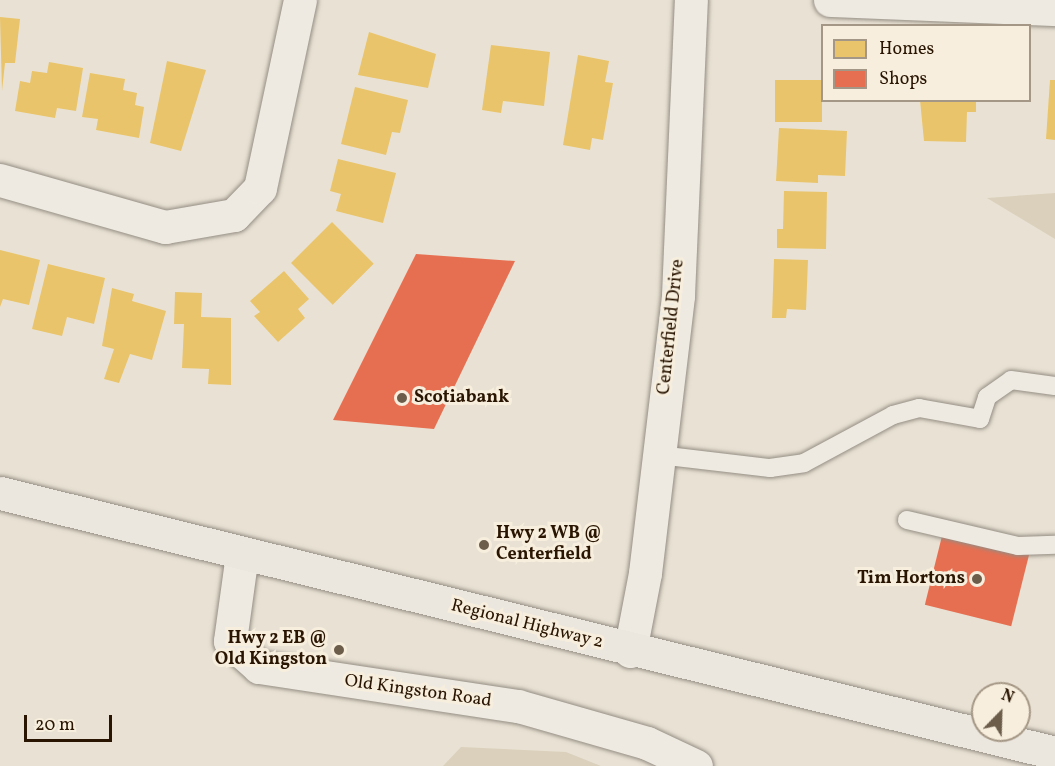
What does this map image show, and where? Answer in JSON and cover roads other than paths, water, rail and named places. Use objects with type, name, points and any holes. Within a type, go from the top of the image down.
[{"type":"main road","name":"Regional Highway 2","points":[[0,494],[630,651],[1055,753]]},
{"type":"street","points":[[0,180],[165,227],[234,215],[260,188],[300,0]]},
{"type":"street","name":"Centerfield Drive","points":[[630,651],[659,455],[678,295],[691,0]]},
{"type":"street","points":[[830,0],[1055,9]]},
{"type":"street","name":"Old Kingston Road","points":[[242,554],[230,641],[259,667],[518,706],[647,743],[696,766]]},
{"type":"lane","points":[[659,455],[770,468],[804,463],[893,415],[920,408],[980,419],[987,397],[1011,380],[1055,386]]},
{"type":"lane","points":[[907,520],[1018,546],[1055,545]]},
{"type":"place","name":"Scotiabank","points":[[402,398]]},
{"type":"place","name":"Hwy 2 WB @ Centerfield","points":[[484,545]]},
{"type":"place","name":"Tim Hortons","points":[[977,579]]},
{"type":"place","name":"Hwy 2 EB @ Old Kingston","points":[[339,650]]}]
